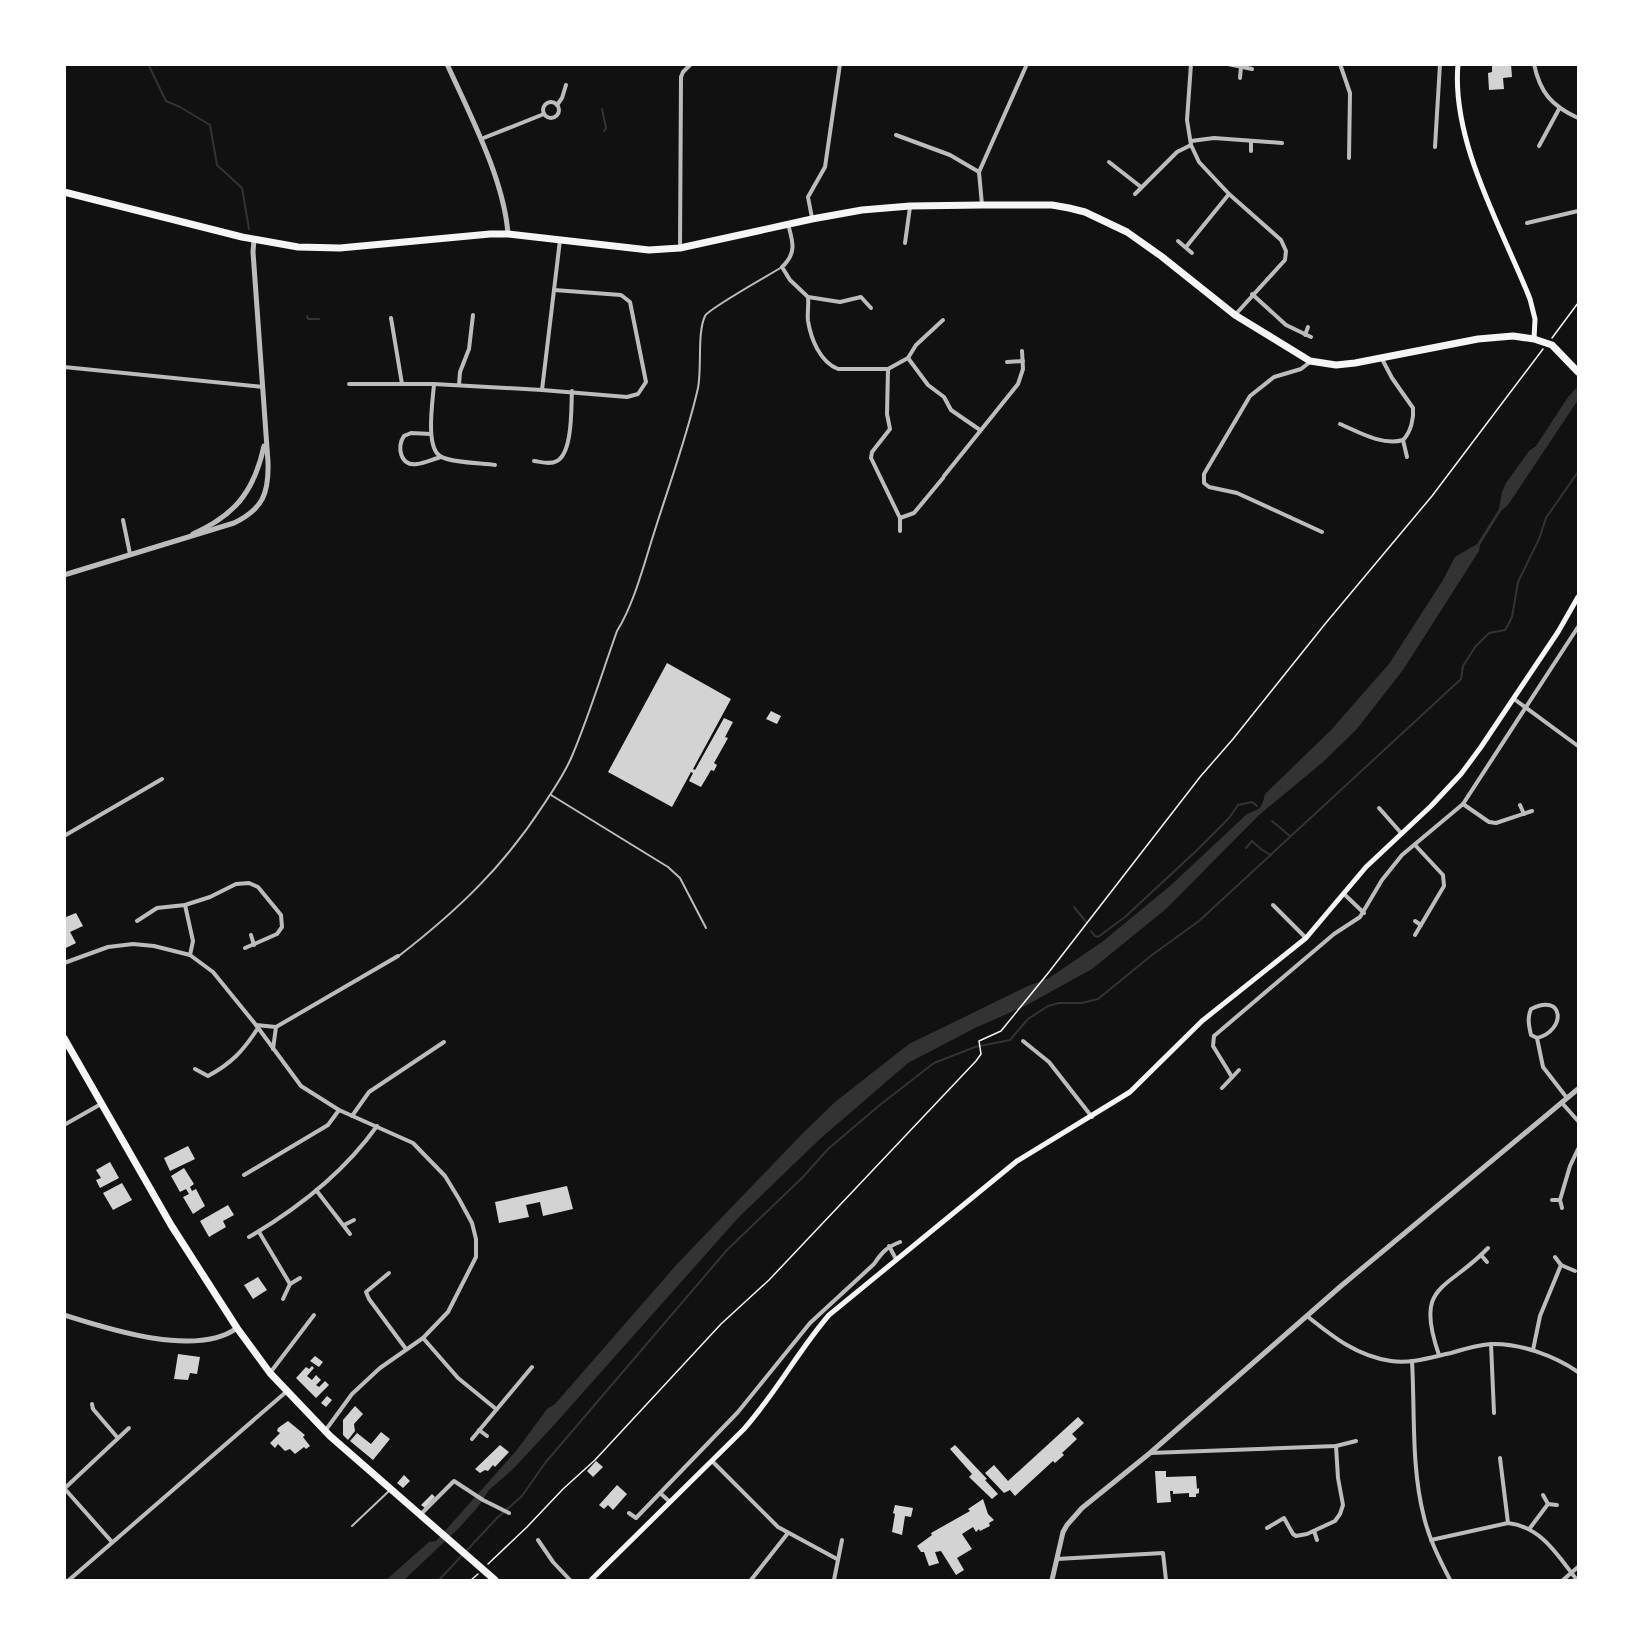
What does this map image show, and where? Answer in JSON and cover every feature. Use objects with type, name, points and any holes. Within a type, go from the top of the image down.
[{"type":"highway","points":[[64,192],[254,239],[284,245],[327,249],[508,234],[649,250],[680,248],[862,210],[910,206],[1042,205],[1069,207],[1110,223],[1144,243],[1235,315],[1310,361],[1336,365],[1382,359],[1478,339],[1513,336],[1552,345],[1578,372]]},
{"type":"highway","points":[[64,1038],[171,1225],[237,1328],[270,1373],[325,1431],[492,1578]]},
{"type":"main road","points":[[1458,64],[1457,101],[1466,141],[1530,299],[1535,319],[1534,339]]},
{"type":"main road","points":[[591,1581],[760,1410],[829,1315],[1017,1161],[1130,1092],[1202,1022],[1306,938],[1366,867],[1461,774],[1514,699],[1578,597]]},
{"type":"street","points":[[447,64],[480,139],[506,214],[508,234]]},
{"type":"street","points":[[680,248],[681,77],[691,64]]},
{"type":"street","points":[[812,219],[808,197],[825,167],[840,64]]},
{"type":"street","points":[[982,205],[979,172],[1027,64]]},
{"type":"street","points":[[1191,64],[1187,120],[1191,143],[1199,162],[1229,194],[1281,240],[1286,251],[1285,260],[1235,315]]},
{"type":"street","points":[[1228,64],[1252,69]]},
{"type":"street","points":[[1340,64],[1351,101],[1349,158]]},
{"type":"street","points":[[1435,147],[1440,64]]},
{"type":"street","points":[[1534,64],[1542,89],[1559,108],[1578,118]]},
{"type":"street","points":[[1240,78],[1241,67]]},
{"type":"street","points":[[557,105],[566,85]]},
{"type":"street","points":[[552,102],[559,109],[556,116],[549,118],[544,114],[544,107],[548,103],[552,102]]},
{"type":"street","points":[[1539,146],[1559,108]]},
{"type":"street","points":[[480,139],[544,114]]},
{"type":"street","points":[[896,135],[950,155],[979,172]]},
{"type":"street","points":[[1135,194],[1178,152],[1191,143],[1214,138],[1282,143]]},
{"type":"street","points":[[1251,141],[1251,151]]},
{"type":"street","points":[[1109,162],[1141,187]]},
{"type":"street","points":[[1186,247],[1229,194]]},
{"type":"street","points":[[905,243],[910,206]]},
{"type":"street","points":[[1527,223],[1578,211]]},
{"type":"street","points":[[788,224],[793,249],[782,267],[790,280],[808,297],[840,302],[861,297],[871,308]]},
{"type":"street","points":[[64,575],[234,523],[254,511],[264,497],[268,485],[268,462],[253,252],[254,239]]},
{"type":"street","points":[[542,390],[560,240]]},
{"type":"street","points":[[1178,241],[1192,253]]},
{"type":"street","points":[[349,384],[434,384],[572,391],[627,397],[638,394],[646,382],[632,306],[621,295],[554,290]]},
{"type":"street","points":[[1252,294],[1286,325],[1311,337]]},
{"type":"street","points":[[808,297],[808,320],[823,360],[838,369],[888,369],[908,358],[916,345],[943,320]]},
{"type":"street","points":[[459,386],[460,372],[469,349],[473,315]]},
{"type":"street","points":[[391,318],[402,384]]},
{"type":"street","points":[[1305,335],[1308,327]]},
{"type":"street","points":[[900,518],[914,513],[963,456],[980,430],[1018,384],[1022,378],[1022,351]]},
{"type":"street","points":[[908,358],[928,385],[944,397],[951,410],[980,430]]},
{"type":"street","points":[[1382,359],[1413,408],[1409,430],[1403,440],[1407,457]]},
{"type":"street","points":[[1007,362],[1023,361]]},
{"type":"street","points":[[1310,361],[1301,369],[1274,377],[1250,396],[1203,479],[1209,487],[1237,493],[1322,532]]},
{"type":"street","points":[[64,367],[263,387]]},
{"type":"street","points":[[888,369],[887,414],[890,429],[872,452],[871,459],[900,518],[900,531]]},
{"type":"street","points":[[434,384],[431,434],[434,449],[441,457]]},
{"type":"street","points":[[534,461],[555,462],[564,454],[568,441],[572,391]]},
{"type":"street","points":[[1340,424],[1371,437],[1395,442],[1403,440]]},
{"type":"street","points":[[431,434],[411,433],[404,436],[399,447],[405,461],[416,465],[441,457],[495,465]]},
{"type":"street","points":[[183,538],[218,522],[236,506],[254,480],[266,441]]},
{"type":"street","points":[[123,520],[130,554]]},
{"type":"street","points":[[1232,1077],[1213,1046],[1214,1036],[1334,934],[1364,913],[1382,880],[1402,855],[1463,804],[1578,627]]},
{"type":"street","points":[[1514,699],[1578,746]]},
{"type":"street","points":[[64,836],[162,779]]},
{"type":"street","points":[[1463,804],[1489,822],[1532,811]]},
{"type":"street","points":[[1520,805],[1524,814]]},
{"type":"street","points":[[1379,808],[1402,834]]},
{"type":"street","points":[[1415,845],[1443,875],[1445,881],[1415,935]]},
{"type":"street","points":[[137,921],[157,908],[210,897],[236,885],[254,885],[281,915],[283,921],[280,932],[245,948]]},
{"type":"street","points":[[1344,894],[1364,913]]},
{"type":"street","points":[[184,904],[193,941],[190,955]]},
{"type":"street","points":[[1273,904],[1306,938]]},
{"type":"street","points":[[1415,921],[1421,925]]},
{"type":"street","points":[[251,935],[254,945]]},
{"type":"street","points":[[64,963],[108,947],[133,945],[154,946],[190,955],[213,972],[301,1086],[339,1110],[413,1143],[434,1162],[459,1199],[472,1223],[476,1239],[476,1257],[443,1318],[423,1338],[380,1368],[352,1395],[325,1431]]},
{"type":"street","points":[[257,1027],[276,1027],[399,956]]},
{"type":"street","points":[[1551,1005],[1556,1009],[1558,1018],[1553,1028],[1544,1036],[1537,1038],[1531,1035],[1529,1027],[1531,1009],[1551,1005]]},
{"type":"street","points":[[195,1069],[208,1076],[221,1069],[239,1055],[257,1027]]},
{"type":"street","points":[[273,1050],[276,1027]]},
{"type":"street","points":[[1537,1038],[1543,1067],[1578,1121]]},
{"type":"street","points":[[1023,1041],[1049,1062],[1092,1117]]},
{"type":"street","points":[[352,1116],[369,1092],[444,1042]]},
{"type":"street","points":[[1222,1088],[1239,1070]]},
{"type":"street","points":[[1052,1581],[1063,1532],[1082,1508],[1578,1089]]},
{"type":"street","points":[[64,1125],[101,1104]]},
{"type":"street","points":[[244,1175],[328,1125],[339,1110]]},
{"type":"street","points":[[249,1237],[292,1210],[316,1190],[363,1144],[377,1126]]},
{"type":"street","points":[[1562,1208],[1560,1200],[1570,1166],[1578,1149]]},
{"type":"street","points":[[316,1190],[350,1234]]},
{"type":"street","points":[[1552,1200],[1560,1200]]},
{"type":"street","points":[[344,1226],[354,1220]]},
{"type":"street","points":[[259,1232],[290,1284]]},
{"type":"street","points":[[629,1513],[636,1518],[738,1412],[810,1323],[874,1264],[881,1252],[900,1242]]},
{"type":"street","points":[[889,1246],[896,1259]]},
{"type":"street","points":[[1439,1355],[1430,1325],[1431,1302],[1437,1292],[1488,1248]]},
{"type":"street","points":[[1481,1255],[1486,1262]]},
{"type":"street","points":[[1555,1257],[1561,1265],[1575,1271]]},
{"type":"street","points":[[1533,1350],[1540,1317],[1561,1265]]},
{"type":"street","points":[[389,1273],[366,1292],[406,1349]]},
{"type":"street","points":[[283,1299],[290,1284],[300,1278]]},
{"type":"street","points":[[64,1315],[129,1334],[174,1341],[216,1337],[229,1334],[237,1328]]},
{"type":"street","points":[[270,1373],[314,1315]]},
{"type":"street","points":[[1307,1316],[1340,1342],[1361,1353],[1394,1361],[1412,1361],[1491,1344],[1533,1350],[1578,1372]]},
{"type":"street","points":[[423,1338],[458,1378],[496,1409]]},
{"type":"street","points":[[1491,1344],[1494,1413]]},
{"type":"street","points":[[1412,1361],[1414,1438],[1420,1501],[1431,1540],[1450,1581]]},
{"type":"street","points":[[472,1438],[532,1367]]},
{"type":"street","points":[[69,1581],[286,1392]]},
{"type":"street","points":[[92,1404],[93,1409],[117,1437]]},
{"type":"street","points":[[112,1542],[64,1488],[129,1428]]},
{"type":"street","points":[[479,1430],[487,1436]]},
{"type":"street","points":[[1150,1452],[1336,1446],[1356,1442]]},
{"type":"street","points":[[1267,1528],[1284,1518],[1296,1536],[1335,1521],[1343,1505],[1336,1446]]},
{"type":"street","points":[[1500,1458],[1508,1523]]},
{"type":"street","points":[[711,1461],[778,1527],[837,1559]]},
{"type":"street","points":[[420,1515],[454,1480],[483,1500],[508,1512]]},
{"type":"street","points":[[660,1493],[670,1502]]},
{"type":"street","points":[[1543,1495],[1548,1504]]},
{"type":"street","points":[[1530,1528],[1548,1504]]},
{"type":"street","points":[[1548,1504],[1557,1505]]},
{"type":"street","points":[[1431,1540],[1508,1523],[1530,1528],[1551,1547],[1577,1581]]},
{"type":"street","points":[[1314,1531],[1317,1540]]},
{"type":"street","points":[[751,1581],[788,1533]]},
{"type":"street","points":[[538,1540],[570,1581]]},
{"type":"street","points":[[834,1581],[842,1540]]},
{"type":"street","points":[[1057,1559],[1163,1553],[1166,1581]]},
{"type":"street","points":[[1563,1581],[1578,1568]]},
{"type":"lane","points":[[399,956],[443,921],[489,876],[516,845],[550,795],[571,758],[617,631],[623,621],[662,509],[698,388],[705,315],[711,309],[782,267]]},
{"type":"lane","points":[[550,795],[668,867],[680,878],[706,928]]},
{"type":"lane","points":[[352,1526],[391,1490]]},
{"type":"path","points":[[1569,316],[1578,303]]},
{"type":"path","points":[[487,1565],[595,1460],[721,1324],[769,1280],[981,1054],[979,1041],[1001,1031],[1200,777],[1233,740],[1450,472],[1532,362]]},
{"type":"path","points":[[471,1581],[479,1573]]},
{"type":"shaded area","points":[[1578,386],[1578,400],[1508,505],[1501,511],[1480,545],[1479,551],[1403,670],[1356,730],[1323,762],[1259,815],[1166,909],[1092,969],[1025,1006],[975,1028],[908,1063],[821,1138],[738,1218],[554,1425],[513,1469],[489,1490],[459,1528],[404,1580],[386,1580],[429,1542],[436,1541],[516,1451],[547,1409],[555,1404],[678,1263],[835,1102],[909,1044],[1049,978],[1102,942],[1170,886],[1247,814],[1260,808],[1265,794],[1331,730],[1389,664],[1443,580],[1455,557],[1477,544],[1499,509],[1506,483],[1529,451],[1536,446],[1568,397]]},
{"type":"building","points":[[1492,64],[1511,64],[1512,77],[1503,78],[1504,89],[1489,90],[1488,73],[1492,72]]},
{"type":"building","points":[[667,663],[731,699],[693,769],[695,770],[724,718],[733,722],[725,737],[728,738],[714,763],[717,765],[714,771],[711,770],[701,787],[689,781],[693,773],[691,772],[672,807],[608,772]]},
{"type":"building","points":[[771,711],[781,716],[777,724],[766,719]]},
{"type":"building","points":[[76,913],[83,926],[70,932],[76,943],[64,949],[64,914],[66,917]]},
{"type":"building","points":[[188,1146],[195,1159],[170,1171],[164,1158]]},
{"type":"building","points":[[110,1162],[119,1178],[100,1188],[96,1180],[101,1178],[96,1170]]},
{"type":"building","points":[[184,1168],[194,1184],[190,1187],[192,1191],[196,1189],[205,1206],[193,1214],[183,1197],[189,1194],[186,1189],[180,1192],[171,1176]]},
{"type":"building","points":[[122,1183],[132,1200],[113,1210],[103,1193]]},
{"type":"building","points":[[567,1186],[573,1209],[543,1216],[540,1202],[526,1205],[529,1217],[499,1223],[495,1202]]},
{"type":"building","points":[[228,1205],[234,1215],[223,1221],[226,1227],[209,1237],[200,1221]]},
{"type":"building","points":[[258,1277],[267,1290],[253,1299],[244,1285]]},
{"type":"building","points":[[178,1354],[200,1357],[197,1374],[190,1373],[188,1380],[174,1379]]},
{"type":"building","points":[[315,1356],[323,1362],[319,1367],[310,1361]]},
{"type":"building","points":[[312,1366],[314,1368],[307,1376],[312,1380],[316,1375],[321,1380],[316,1385],[319,1387],[325,1381],[329,1385],[316,1398],[296,1378],[306,1367],[309,1369]]},
{"type":"building","points":[[327,1396],[332,1400],[326,1407],[321,1403]]},
{"type":"building","points":[[355,1406],[363,1414],[354,1424],[355,1431],[348,1440],[343,1435],[343,1420]]},
{"type":"building","points":[[1078,1417],[1084,1423],[1072,1434],[1077,1439],[1062,1453],[1064,1455],[1055,1463],[1053,1461],[1015,1496],[1010,1490],[1004,1493],[985,1473],[994,1465],[1008,1481]]},
{"type":"building","points":[[288,1421],[305,1435],[303,1437],[310,1446],[306,1449],[304,1447],[295,1454],[290,1449],[285,1451],[278,1444],[275,1448],[270,1443],[280,1433],[277,1431],[278,1428]]},
{"type":"building","points":[[381,1432],[390,1439],[373,1460],[350,1441],[357,1433],[371,1444]]},
{"type":"building","points":[[500,1445],[509,1452],[495,1467],[493,1465],[488,1471],[480,1473],[475,1469]]},
{"type":"building","points":[[955,1445],[998,1494],[992,1499],[969,1477],[972,1474],[950,1449]]},
{"type":"building","points":[[596,1461],[603,1467],[593,1477],[587,1471]]},
{"type":"building","points":[[1155,1471],[1166,1471],[1166,1477],[1196,1476],[1199,1493],[1196,1497],[1189,1497],[1189,1493],[1173,1494],[1173,1491],[1170,1491],[1171,1502],[1157,1503]]},
{"type":"building","points":[[404,1475],[410,1481],[403,1488],[397,1483]]},
{"type":"building","points":[[617,1485],[627,1494],[613,1510],[608,1505],[604,1509],[599,1505]]},
{"type":"building","points":[[432,1494],[435,1497],[425,1508],[421,1505]]},
{"type":"building","points":[[983,1499],[988,1514],[994,1520],[989,1523],[990,1526],[980,1531],[979,1529],[976,1532],[973,1527],[962,1534],[972,1549],[957,1558],[964,1570],[956,1575],[941,1551],[935,1552],[939,1563],[929,1566],[924,1552],[921,1552],[917,1546],[932,1535],[931,1533],[970,1511],[968,1509]]},
{"type":"building","points":[[895,1505],[913,1508],[911,1517],[905,1516],[902,1535],[892,1532]]},
{"type":"waterway","points":[[148,64],[166,101],[210,125],[217,165],[242,188],[249,229]]},
{"type":"waterway","points":[[602,109],[606,128],[604,131]]},
{"type":"waterway","points":[[307,316],[308,319],[319,319]]},
{"type":"waterway","points":[[439,1580],[497,1518],[522,1496],[545,1463],[727,1250],[803,1177],[828,1149],[934,1063],[975,1047],[1010,1040],[1028,1019],[1048,1006],[1098,999],[1152,955],[1199,921],[1461,679],[1463,666],[1475,647],[1489,633],[1505,630],[1508,625],[1512,617],[1518,582],[1539,539],[1546,518],[1578,472]]},
{"type":"waterway","points":[[1091,931],[1098,937],[1125,917],[1195,852],[1229,818],[1238,805],[1252,802],[1257,806]]},
{"type":"waterway","points":[[1272,821],[1290,836]]},
{"type":"waterway","points":[[1246,848],[1252,841],[1271,855]]},
{"type":"waterway","points":[[1074,907],[1087,923]]}]
